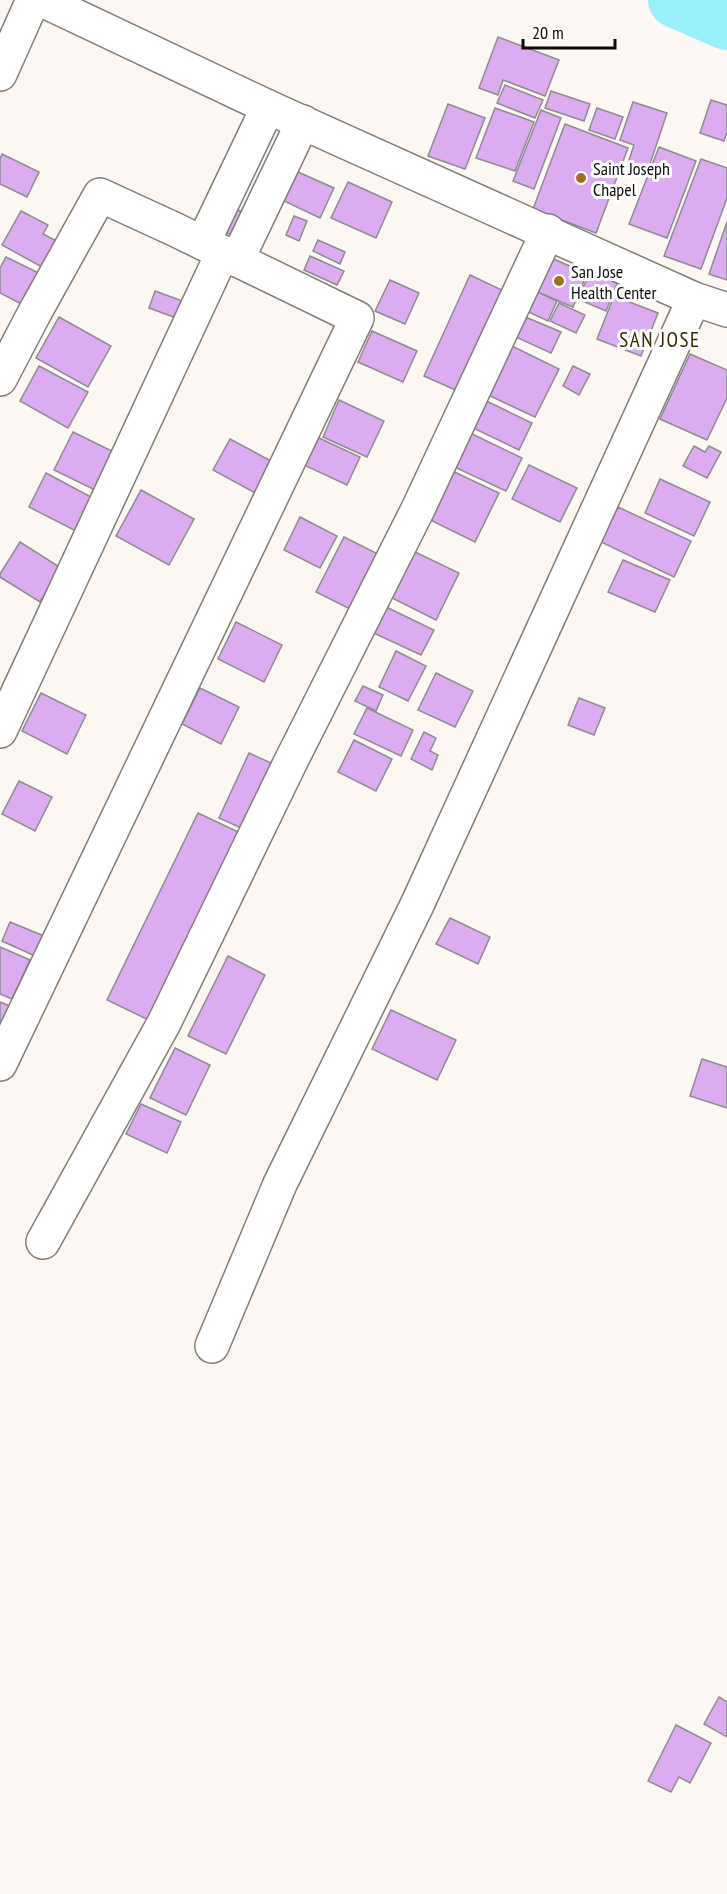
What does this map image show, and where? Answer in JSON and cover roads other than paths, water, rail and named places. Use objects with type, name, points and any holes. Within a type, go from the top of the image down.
[{"type":"street","points":[[0,74],[33,0]]},
{"type":"street","points":[[42,0],[268,107],[548,231],[694,299],[727,310]]},
{"type":"street","points":[[0,731],[221,252],[268,107]]},
{"type":"street","points":[[221,252],[303,122]]},
{"type":"street","points":[[0,380],[100,195],[357,318],[0,1064]]},
{"type":"street","points":[[43,1242],[164,1023],[290,763],[418,509],[548,231]]},
{"type":"street","points":[[212,1346],[280,1184],[417,906],[694,299]]},
{"type":"waterway","points":[[676,0],[727,22]]},
{"type":"place","name":"Saint Joseph Chapel","points":[[581,178]]},
{"type":"place","name":"San Jose Health Center","points":[[559,281]]},
{"type":"district","name":"SAN JOSE","points":[[660,339]]}]
